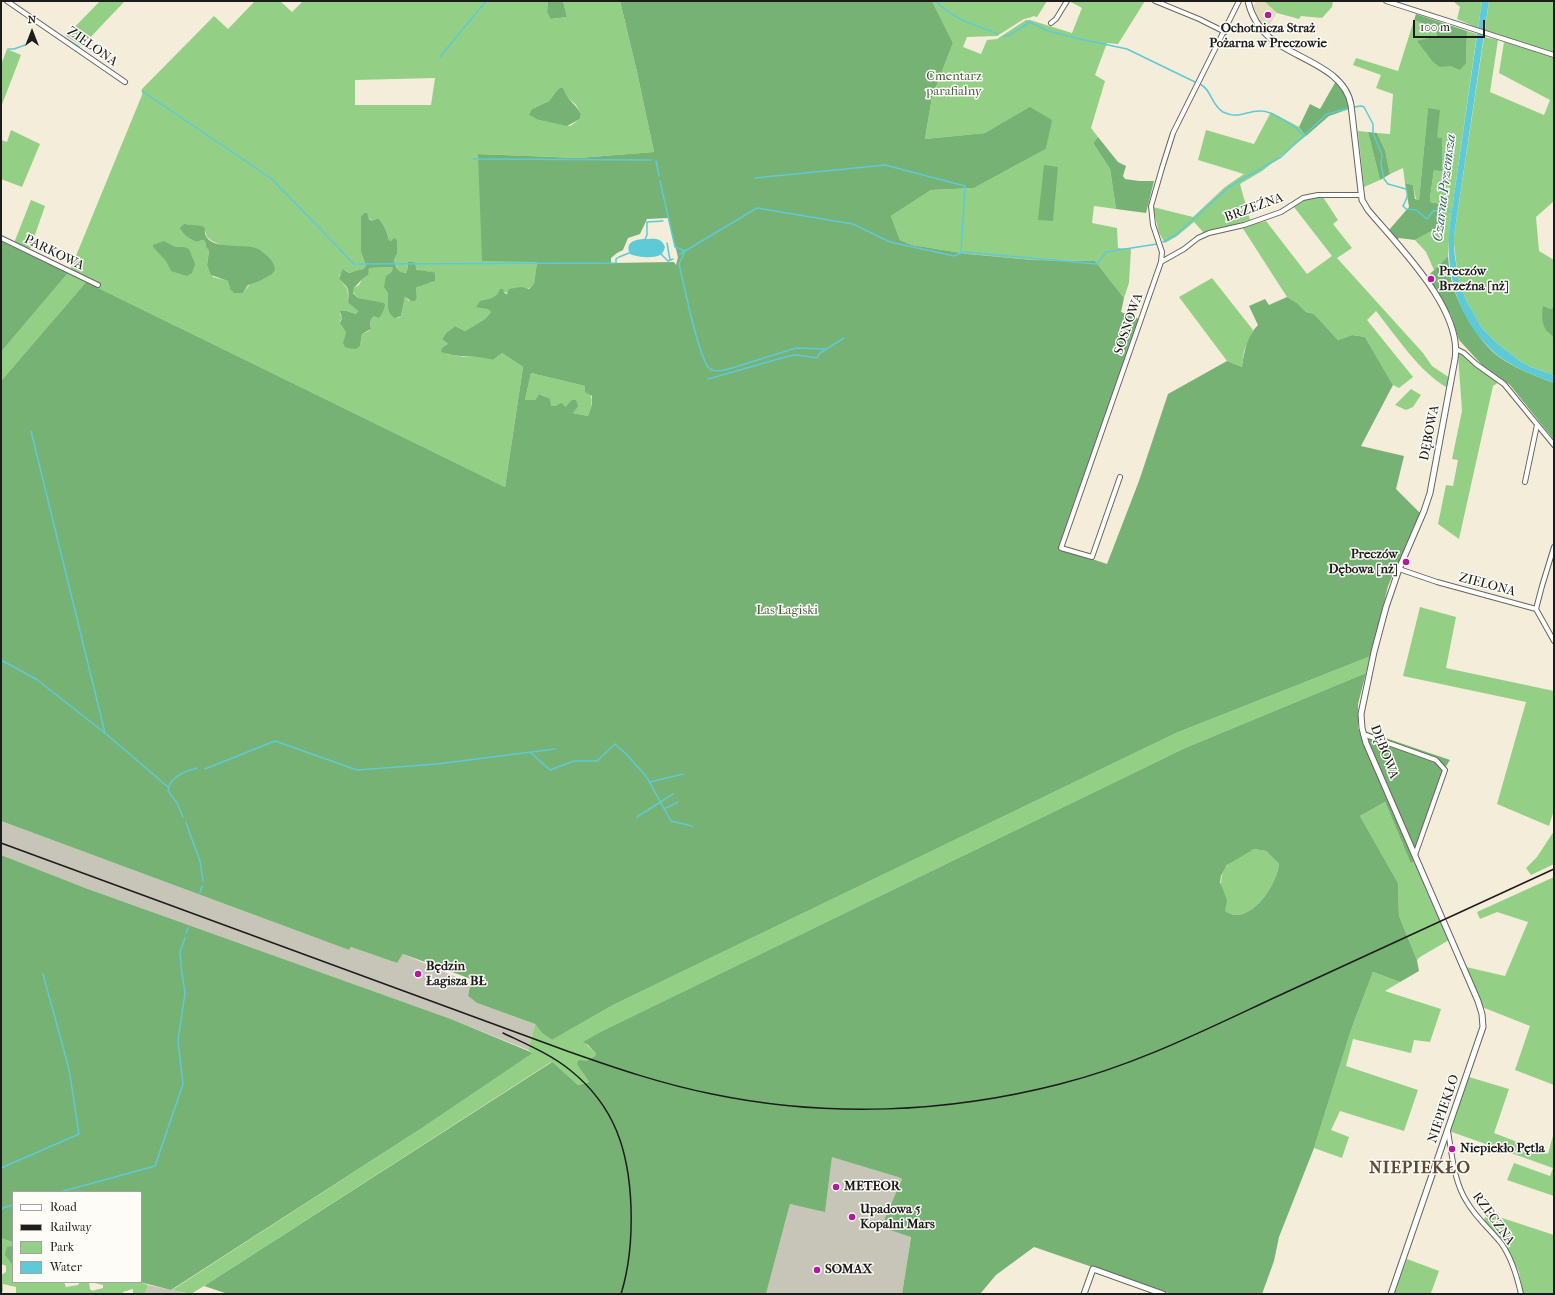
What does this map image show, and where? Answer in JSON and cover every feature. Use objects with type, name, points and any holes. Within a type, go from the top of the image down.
[{"type":"street","name":"ZIELONA","points":[[7,1],[125,82]]},
{"type":"street","points":[[1051,23],[1056,19],[1067,1]]},
{"type":"street","points":[[1155,1],[1199,19],[1224,32]]},
{"type":"street","name":"SOSNOWA","points":[[1120,477],[1092,557],[1061,548],[1161,262],[1162,252],[1153,225],[1151,206],[1173,133],[1240,1]]},
{"type":"street","name":"DĘBOWA","points":[[1248,1],[1254,18],[1269,37],[1279,45],[1333,76],[1346,90],[1351,105],[1361,195],[1368,210],[1418,269],[1440,302],[1450,320],[1456,340],[1456,349],[1430,493],[1424,511],[1398,569],[1386,607],[1374,652],[1363,702],[1361,719],[1363,734],[1458,954]]},
{"type":"street","points":[[1386,1],[1554,55]]},
{"type":"street","name":"BRZEŹNA","points":[[1161,262],[1184,249],[1198,238],[1210,233],[1244,225],[1281,212],[1303,198],[1318,195],[1361,195]]},
{"type":"street","name":"PARKOWA","points":[[1,238],[98,285]]},
{"type":"street","points":[[1456,349],[1464,353],[1476,364],[1504,384],[1554,445]]},
{"type":"street","points":[[1526,482],[1537,425]]},
{"type":"street","points":[[1554,547],[1536,609],[1554,641]]},
{"type":"street","name":"ZIELONA","points":[[1398,569],[1437,582],[1536,609]]},
{"type":"street","points":[[1363,734],[1436,760],[1445,770],[1415,856]]},
{"type":"street","name":"NIEPIEKŁO","points":[[1391,1294],[1483,1027],[1482,1014],[1478,1001],[1458,954]]},
{"type":"street","name":"RZECZNA","points":[[1448,1131],[1460,1189],[1467,1203],[1477,1217],[1504,1249],[1517,1276],[1521,1294]]},
{"type":"street","points":[[1084,1294],[1093,1270],[1163,1294]]},
{"type":"shaded area","points":[[1257,1],[1264,1],[1277,13],[1266,30],[1252,8]]},
{"type":"shaded area","points":[[1,821],[349,950],[351,947],[397,963],[403,954],[470,983],[468,996],[477,1003],[535,1024],[528,1050],[451,1019],[88,889],[1,855]]},
{"type":"shaded area","points":[[832,1156],[902,1179],[881,1227],[911,1236],[902,1294],[766,1294],[790,1204],[825,1211]]},
{"type":"shaded area","points":[[148,1285],[190,1294],[145,1294]]},
{"type":"green space","points":[[100,1],[125,1],[82,46],[66,36]]},
{"type":"green space","points":[[255,1],[280,1],[292,12],[303,1],[548,1],[547,12],[552,19],[567,17],[563,1],[620,1],[654,152],[578,158],[478,154],[537,262],[534,285],[521,291],[498,293],[487,309],[491,312],[485,319],[465,331],[455,326],[446,333],[442,339],[448,344],[446,354],[464,357],[485,357],[493,360],[502,353],[523,367],[505,487],[86,282],[1,381],[1,352],[71,268],[142,95],[142,89],[214,16],[228,29]],"holes":[[[435,78],[431,105],[355,105],[355,80]],[[555,93],[565,95],[576,105],[581,114],[580,119],[570,126],[539,120],[532,109],[549,101]],[[364,213],[372,221],[378,218],[382,223],[397,254],[394,260],[398,270],[403,274],[407,272],[408,268],[416,268],[419,271],[429,271],[433,282],[419,285],[415,291],[416,295],[409,301],[405,297],[401,316],[398,318],[388,306],[389,296],[385,289],[388,274],[393,268],[369,268],[366,276],[363,277],[359,285],[354,288],[353,292],[358,298],[366,300],[374,316],[370,322],[371,328],[369,331],[362,334],[360,346],[348,348],[344,343],[346,332],[340,321],[342,318],[340,313],[347,311],[356,314],[358,311],[348,303],[347,290],[339,276],[345,270],[349,273],[360,270],[366,266],[361,252],[361,216]],[[187,224],[205,231],[207,237],[212,241],[271,275],[258,282],[250,284],[243,293],[229,287],[229,281],[213,277],[207,265],[209,251],[206,247],[205,241],[202,240],[197,242],[190,239]]]},
{"type":"green space","points":[[548,1],[563,1],[567,17],[551,19],[547,12]]},
{"type":"green space","name":"Las Łagiski","points":[[620,1],[932,1],[953,43],[932,97],[925,139],[985,133],[1030,107],[1052,120],[1046,149],[974,188],[931,190],[891,216],[900,240],[912,245],[968,254],[1033,260],[1095,261],[1124,298],[1121,312],[1139,319],[1059,548],[1107,564],[1139,481],[1168,394],[1227,361],[1242,367],[1245,350],[1249,339],[1254,329],[1258,325],[1249,306],[1265,299],[1269,305],[1287,297],[1297,303],[1306,312],[1314,314],[1338,340],[1352,335],[1365,337],[1393,385],[1361,446],[1404,456],[1396,489],[1420,513],[1388,586],[1371,656],[1176,733],[613,1005],[552,1040],[542,1033],[535,1024],[477,1003],[468,996],[471,979],[403,954],[397,963],[351,947],[349,950],[1,821],[1,381],[86,282],[505,487],[523,367],[502,353],[493,360],[441,352],[442,348],[448,344],[442,339],[446,333],[455,326],[465,331],[485,319],[491,312],[487,309],[476,307],[480,301],[494,297],[500,289],[503,289],[504,293],[507,294],[509,289],[521,287],[529,289],[534,284],[537,262],[482,261],[478,154],[578,158],[654,152]],"holes":[[[668,218],[678,257],[676,265],[674,262],[611,263],[611,258],[623,250],[628,238],[640,234],[647,219]],[[531,373],[585,386],[585,392],[592,396],[592,404],[588,416],[573,413],[578,406],[576,400],[572,400],[565,407],[561,403],[556,406],[551,406],[550,399],[539,394],[535,400],[525,400]]]},
{"type":"green space","name":"Cmentarz parafialny","points":[[932,1],[1047,1],[1037,17],[1033,16],[1024,19],[997,36],[967,37],[963,47],[981,54],[987,40],[997,39],[1026,20],[1072,33],[1082,8],[1069,1],[1145,1],[1118,44],[1107,43],[1095,75],[1105,81],[1091,128],[1098,137],[1093,143],[1110,169],[1116,209],[1094,206],[1092,223],[1117,228],[1118,248],[1131,249],[1129,283],[1124,298],[1095,261],[1033,260],[968,254],[912,245],[900,240],[891,216],[931,190],[974,188],[1046,149],[1051,120],[1030,108],[985,133],[925,139],[932,97],[953,43]]},
{"type":"green space","points":[[1264,1],[1333,1],[1332,7],[1322,18],[1301,16],[1299,19],[1277,13]]},
{"type":"green space","points":[[1453,1],[1482,1],[1478,28],[1457,19],[1460,7]]},
{"type":"green space","points":[[1489,1],[1554,1],[1554,53],[1485,30]]},
{"type":"green space","points":[[1416,14],[1467,31],[1466,63],[1460,70],[1451,66],[1440,67],[1433,62],[1417,41],[1437,36],[1437,29],[1414,20]]},
{"type":"green space","points":[[1414,20],[1437,29],[1440,67],[1466,63],[1467,31],[1477,34],[1450,223],[1448,256],[1434,270],[1426,252],[1415,240],[1441,226],[1441,204],[1430,202],[1430,198],[1434,170],[1442,170],[1441,138],[1437,137],[1428,109],[1419,200],[1416,199],[1413,185],[1405,183],[1403,168],[1390,174],[1385,150],[1377,133],[1390,134],[1393,94],[1376,88],[1381,75],[1353,65],[1356,58],[1398,71]]},
{"type":"green space","points":[[1484,37],[1498,40],[1490,92],[1544,115],[1550,100],[1499,73],[1504,42],[1554,57],[1554,201],[1536,217],[1539,251],[1554,260],[1554,307],[1550,309],[1548,333],[1554,337],[1554,375],[1531,367],[1520,361],[1497,343],[1482,328],[1466,300],[1458,278],[1454,236]]},
{"type":"green space","points":[[7,49],[21,55],[1,107],[1,65]]},
{"type":"green space","points":[[1336,81],[1347,99],[1349,109],[1329,116],[1306,136],[1299,127],[1310,104],[1320,109]]},
{"type":"green space","points":[[560,88],[563,88],[566,95],[579,110],[581,114],[580,119],[567,126],[539,120],[529,115],[532,109],[549,101]]},
{"type":"green space","points":[[1428,108],[1440,110],[1437,137],[1442,138],[1442,171],[1434,170],[1430,202],[1441,204],[1445,207],[1441,226],[1415,240],[1399,238],[1397,240],[1389,230],[1409,207],[1405,183],[1413,185],[1415,199],[1419,200]]},
{"type":"green space","points":[[1271,112],[1299,127],[1306,136],[1262,171],[1240,184],[1250,220],[1204,233],[1194,222],[1177,236],[1165,243],[1159,233],[1153,207],[1193,217],[1225,187],[1244,174],[1198,160],[1206,130],[1254,144]]},
{"type":"green space","points":[[11,130],[40,144],[22,187],[1,179],[1,140],[7,142]]},
{"type":"green space","points":[[1358,131],[1368,132],[1380,180],[1364,187]]},
{"type":"green space","points":[[1368,132],[1377,133],[1385,150],[1390,174],[1380,180]]},
{"type":"green space","points":[[1098,137],[1118,162],[1126,166],[1123,176],[1125,179],[1154,181],[1146,213],[1116,209],[1110,169],[1093,143]]},
{"type":"green space","points":[[1044,165],[1058,167],[1053,221],[1038,220]]},
{"type":"green space","points":[[1323,197],[1338,220],[1333,224],[1352,248],[1337,258],[1423,353],[1432,366],[1450,378],[1448,388],[1418,364],[1376,311],[1367,320],[1413,377],[1399,388],[1393,385],[1365,337],[1352,335],[1338,340],[1314,314],[1306,312],[1297,303],[1287,297],[1242,227],[1266,221],[1307,274],[1332,256],[1294,207],[1307,199]]},
{"type":"green space","points":[[31,200],[45,206],[30,249],[14,243]]},
{"type":"green space","points":[[364,213],[367,213],[369,219],[372,221],[378,218],[385,228],[389,240],[391,241],[394,238],[397,240],[397,254],[394,260],[396,267],[401,272],[406,273],[408,262],[414,262],[417,270],[434,272],[435,281],[417,287],[417,298],[415,301],[411,301],[405,297],[401,316],[395,318],[389,312],[388,294],[384,287],[386,276],[393,268],[369,268],[368,275],[354,288],[353,293],[358,298],[384,303],[385,305],[379,318],[374,316],[372,318],[370,322],[371,329],[362,334],[360,346],[356,349],[345,347],[343,343],[346,332],[340,323],[342,318],[340,311],[347,311],[356,314],[358,311],[348,303],[348,290],[339,278],[343,269],[349,273],[363,269],[366,266],[361,252],[361,216]]},
{"type":"green space","points":[[184,224],[202,226],[205,228],[206,236],[210,241],[217,244],[259,249],[271,260],[275,270],[271,275],[258,282],[248,285],[243,293],[234,293],[230,289],[228,281],[211,275],[207,265],[209,251],[206,247],[205,241],[202,240],[197,242],[187,236],[180,228]]},
{"type":"green space","points":[[1,241],[68,273],[1,352]]},
{"type":"green space","points":[[164,241],[175,247],[184,247],[189,249],[195,264],[192,273],[187,276],[171,271],[166,261],[153,247],[153,245]]},
{"type":"green space","points":[[1448,256],[1451,278],[1460,305],[1484,343],[1499,357],[1512,365],[1525,372],[1554,383],[1554,440],[1510,385],[1482,365],[1459,340],[1451,315],[1427,277]]},
{"type":"green space","points":[[1212,278],[1253,330],[1244,351],[1242,367],[1227,361],[1179,297]]},
{"type":"green space","points":[[1543,306],[1550,309],[1554,307],[1554,337],[1547,331],[1543,324]]},
{"type":"green space","points":[[1458,354],[1464,355],[1499,382],[1493,386],[1459,539],[1438,524],[1446,485],[1453,486],[1458,460],[1452,459],[1462,411]]},
{"type":"green space","points":[[531,373],[585,386],[592,400],[588,416],[573,413],[567,405],[564,408],[551,406],[544,396],[539,394],[535,400],[525,400]]},
{"type":"green space","points":[[1411,389],[1421,395],[1413,407],[1406,410],[1395,405]]},
{"type":"green space","points":[[1420,607],[1456,617],[1446,668],[1554,691],[1554,810],[1549,826],[1497,804],[1526,702],[1403,676]]},
{"type":"green space","points":[[1371,656],[1366,673],[1185,748],[602,1031],[584,1042],[596,1054],[586,1061],[583,1073],[589,1082],[578,1085],[551,1062],[191,1294],[172,1290],[422,1128],[533,1053],[528,1050],[535,1024],[542,1033],[552,1040],[613,1005],[1176,733]]},
{"type":"green space","points":[[1366,673],[1358,704],[1358,728],[1414,860],[1411,864],[1385,802],[1360,816],[1398,883],[1399,916],[1417,960],[1419,971],[1400,982],[1373,972],[1351,1030],[1314,1148],[1279,1237],[1274,1261],[1262,1294],[1171,1294],[1034,1247],[996,1275],[980,1294],[902,1294],[911,1237],[881,1227],[902,1179],[832,1157],[825,1212],[790,1204],[766,1294],[228,1294],[204,1286],[552,1062],[578,1085],[589,1082],[577,1064],[579,1060],[586,1061],[595,1056],[596,1054],[583,1042],[602,1031],[1185,748]],"holes":[[[1254,849],[1266,851],[1279,864],[1274,880],[1265,896],[1252,909],[1244,913],[1235,915],[1225,911],[1227,900],[1220,882],[1221,876],[1227,865]]]},
{"type":"green space","points":[[1365,731],[1450,760],[1443,771],[1415,849],[1366,737]]},
{"type":"green space","points":[[1385,802],[1411,864],[1414,860],[1449,940],[1417,960],[1399,916],[1398,883],[1360,816]]},
{"type":"green space","points":[[1554,831],[1554,864],[1531,875],[1526,868],[1537,857]]},
{"type":"green space","points":[[1254,849],[1266,851],[1279,864],[1274,880],[1265,896],[1252,909],[1237,915],[1224,911],[1221,880],[1226,866]]},
{"type":"green space","points":[[1,855],[88,889],[451,1019],[533,1053],[422,1128],[171,1290],[142,1283],[142,1191],[12,1191],[12,1242],[1,1238]]},
{"type":"green space","points":[[1554,877],[1554,1085],[1515,1070],[1530,1026],[1482,1007],[1466,967],[1505,976],[1528,922],[1497,912],[1480,919],[1477,912]]},
{"type":"green space","points":[[1373,972],[1400,982],[1385,991],[1441,1009],[1430,1042],[1414,1040],[1411,1053],[1353,1039],[1346,1066],[1418,1090],[1404,1131],[1340,1111],[1331,1130],[1349,1137],[1342,1158],[1314,1148],[1351,1030]]},
{"type":"green space","points":[[1469,1077],[1509,1089],[1494,1133],[1548,1154],[1554,1132],[1554,1196],[1507,1180],[1514,1163],[1550,1176],[1553,1168],[1449,1131]]},
{"type":"green space","points":[[1487,1213],[1554,1235],[1554,1294],[1521,1294],[1523,1293],[1519,1272],[1509,1253],[1484,1220]]},
{"type":"green space","points":[[1,1238],[12,1242],[12,1283],[64,1283],[66,1287],[78,1285],[79,1283],[89,1283],[90,1289],[92,1291],[103,1288],[103,1285],[95,1283],[142,1283],[148,1285],[145,1294],[133,1294],[133,1289],[123,1292],[123,1294],[16,1294],[16,1287],[3,1284],[3,1291],[1,1294],[1,1275],[6,1272],[6,1266],[1,1264]]},
{"type":"green space","points":[[12,1246],[12,1264],[5,1255],[7,1247]]},
{"type":"green space","points":[[1407,1259],[1439,1271],[1431,1293],[1435,1294],[1393,1294]]},
{"type":"water","points":[[1482,1],[1489,1],[1454,236],[1454,249],[1458,278],[1466,300],[1482,328],[1497,343],[1520,361],[1531,367],[1554,375],[1554,383],[1511,364],[1496,354],[1481,339],[1464,313],[1458,299],[1450,270],[1450,223]]},
{"type":"water","points":[[656,239],[661,241],[665,247],[663,253],[657,256],[649,257],[641,257],[630,254],[629,245],[633,241]]},
{"type":"waterway","points":[[440,57],[486,1]]},
{"type":"waterway","points":[[936,1],[957,17],[998,34]]},
{"type":"waterway","points":[[1004,36],[1008,36],[1030,22],[1048,31],[1127,49],[1195,82]]},
{"type":"waterway","points":[[60,35],[79,47]]},
{"type":"waterway","points":[[8,49],[14,49],[25,45]]},
{"type":"waterway","points":[[1200,84],[1207,90],[1216,106],[1223,112],[1234,115],[1256,111],[1266,112],[1290,124],[1303,135]]},
{"type":"waterway","points":[[142,91],[272,179],[354,264],[356,264]]},
{"type":"waterway","name":"Czarna Przemsza","points":[[1354,107],[1364,107],[1373,124],[1373,133],[1382,155],[1381,164],[1384,179],[1388,184],[1406,189],[1407,191],[1406,200],[1403,206],[1406,209],[1416,210],[1427,219],[1433,211],[1439,210]]},
{"type":"waterway","points":[[1163,242],[1176,235],[1229,187],[1281,157],[1327,114],[1350,108]]},
{"type":"waterway","points":[[473,159],[651,160]]},
{"type":"waterway","points":[[656,161],[659,176]]},
{"type":"waterway","points":[[755,178],[885,165],[965,186],[961,252]]},
{"type":"waterway","points":[[660,181],[675,247],[685,251],[679,264],[696,337],[701,352],[710,369],[715,371],[724,370],[796,348],[825,349]]},
{"type":"waterway","points":[[680,254],[757,208],[853,224],[890,242],[954,256],[964,252],[1097,264],[1106,252],[1157,244]]},
{"type":"waterway","name":"Czarna Przemsza","points":[[1444,210],[1452,212]]},
{"type":"waterway","points":[[645,239],[647,235],[647,222],[663,221]]},
{"type":"waterway","points":[[667,243],[670,260]]},
{"type":"waterway","points":[[358,264],[616,263],[616,259],[629,253]]},
{"type":"waterway","points":[[661,254],[668,261],[673,259]]},
{"type":"waterway","points":[[708,379],[789,356],[797,355],[817,358],[820,353],[844,338]]},
{"type":"waterway","points":[[31,431],[105,733]]},
{"type":"waterway","points":[[1,660],[36,679],[105,733],[168,787]]},
{"type":"waterway","points":[[205,769],[275,741],[357,770],[437,764],[555,749]]},
{"type":"waterway","points":[[530,752],[550,770],[574,761],[597,761],[615,744],[646,776],[671,821],[692,826]]},
{"type":"waterway","points":[[183,817],[177,803],[168,791],[169,786],[178,775],[197,768]]},
{"type":"waterway","points":[[650,782],[683,774]]},
{"type":"waterway","points":[[637,817],[673,794]]},
{"type":"waterway","points":[[664,809],[678,802]]},
{"type":"waterway","points":[[186,823],[200,861],[203,881]]},
{"type":"waterway","points":[[200,893],[202,886]]},
{"type":"waterway","points":[[186,933],[188,928]]},
{"type":"waterway","points":[[64,1191],[155,1166],[183,1084],[178,1041],[185,993],[180,952],[185,938]]},
{"type":"waterway","points":[[1,1168],[79,1134],[69,1069],[43,974]]},
{"type":"waterway","points":[[1,1210],[12,1205]]},
{"type":"railway","points":[[1,843],[567,1051],[639,1075],[693,1090],[755,1102],[799,1107],[843,1109],[887,1109],[974,1101],[1017,1094],[1060,1084],[1116,1067],[1144,1057],[1198,1033],[1554,869]]},
{"type":"railway","points":[[503,1033],[546,1054],[570,1070],[598,1099],[609,1114],[617,1131],[627,1167],[631,1207],[630,1251],[621,1294]]},
{"type":"place","name":"Ochotnicza Straż Pożarna w Preczowie","points":[[1268,15]]},
{"type":"place","name":"Preczów Brzeźna [nż]","points":[[1431,279]]},
{"type":"place","name":"Preczów Dębowa [nż]","points":[[1406,562]]},
{"type":"place","name":"Będzin Łagisza BŁ","points":[[418,974]]},
{"type":"place","name":"Niepiekło Pętla","points":[[1452,1149]]},
{"type":"place","name":"METEOR","points":[[836,1187]]},
{"type":"place","name":"Upadowa 5 Kopalni Mars","points":[[852,1217]]},
{"type":"place","name":"SOMAX","points":[[817,1270]]},
{"type":"district","name":"NIEPIEKŁO","points":[[1420,1169]]}]
